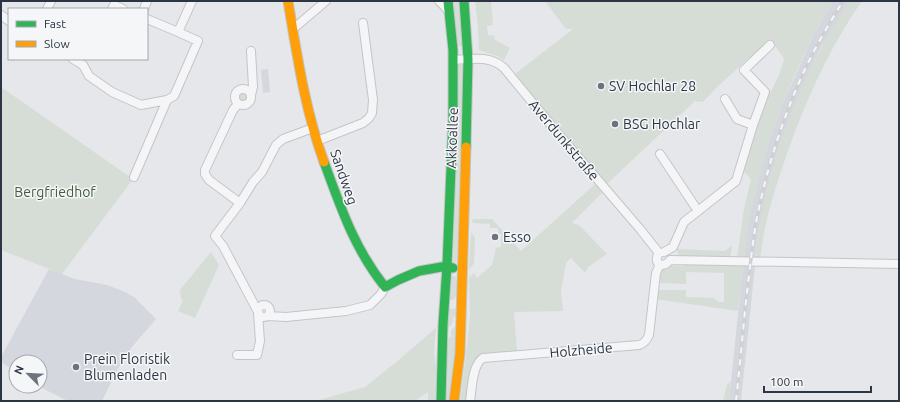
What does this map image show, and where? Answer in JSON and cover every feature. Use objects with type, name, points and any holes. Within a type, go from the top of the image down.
[{"type":"main road","name":"Sandweg","points":[[288,1],[303,88],[312,128],[340,209],[367,263],[385,288]]},
{"type":"main road","name":"Akkoallee","points":[[441,401],[443,324],[453,119],[453,60],[448,1]]},
{"type":"main road","name":"Akkoallee","points":[[454,401],[460,353],[468,59],[464,1]]},
{"type":"main road","points":[[385,288],[398,280],[419,271],[447,266],[455,268],[462,277]]},
{"type":"main road","name":"Akkoallee","points":[[446,282],[448,302],[450,305],[456,305],[462,293]]},
{"type":"street","points":[[178,32],[192,1]]},
{"type":"street","points":[[293,29],[326,1]]},
{"type":"street","points":[[439,1],[449,12]]},
{"type":"street","points":[[112,8],[114,5],[121,8]]},
{"type":"street","points":[[85,62],[89,76],[112,92],[141,105],[166,100],[174,96],[198,41],[148,19]]},
{"type":"street","points":[[317,141],[363,123],[372,113],[373,100],[363,24]]},
{"type":"street","points":[[662,253],[673,247],[684,222],[736,181],[753,124],[765,92],[744,70],[770,45]]},
{"type":"street","points":[[251,50],[253,87],[251,99],[246,105],[238,104],[235,100],[235,96],[240,89],[249,91],[251,95]]},
{"type":"street","name":"Averdunkstraße","points":[[453,60],[484,59],[501,65],[554,130],[662,253]]},
{"type":"street","points":[[725,99],[737,119],[753,124]]},
{"type":"street","points":[[134,177],[166,100]]},
{"type":"street","points":[[238,104],[233,110],[226,124],[205,170],[205,174],[209,180],[240,203]]},
{"type":"street","points":[[312,128],[283,139],[276,145],[262,172],[253,182],[240,203],[215,236],[223,246],[259,316],[262,317],[286,317],[346,311],[370,304],[385,288]]},
{"type":"street","points":[[660,154],[698,211]]},
{"type":"street","points":[[662,253],[669,255],[670,260]]},
{"type":"street","name":"Holzheide","points":[[470,401],[475,369],[477,363],[483,358],[636,345],[644,343],[648,335],[656,273],[660,264],[656,259],[662,253]]},
{"type":"street","points":[[670,260],[899,264]]},
{"type":"street","points":[[660,264],[664,266],[668,264],[670,260]]},
{"type":"street","points":[[237,355],[257,355],[260,341],[258,312]]},
{"type":"shaded area","points":[[833,1],[850,1],[820,49],[781,142],[770,179],[760,224],[755,257],[741,401],[729,401],[749,218],[759,178],[770,139],[783,103],[814,34]]},
{"type":"shaded area","points":[[268,69],[270,92],[263,93],[261,70]]},
{"type":"shaded area","points":[[49,269],[75,279],[107,285],[125,292],[134,297],[156,319],[131,348],[117,370],[102,401],[68,401],[48,391],[48,354],[8,354],[8,367],[1,362],[1,357]]},
{"type":"green space","points":[[452,1],[460,1],[464,46],[455,46]]},
{"type":"green space","points":[[475,1],[491,1],[493,25],[487,26],[488,35],[494,36],[495,40],[510,48],[504,60],[479,50]]},
{"type":"green space","name":"SV Hochlar 28","points":[[545,1],[833,1],[814,34],[796,72],[770,139],[749,218],[744,259],[737,258],[744,209],[751,179],[744,172],[749,148],[766,94],[771,91],[784,60],[770,39],[716,88],[703,102],[695,101],[607,184],[566,139],[515,74],[573,29],[566,29]]},
{"type":"green space","points":[[850,1],[862,1],[832,49],[801,117],[774,192],[765,228],[760,258],[755,258],[766,195],[793,108],[819,52]]},
{"type":"green space","points":[[458,65],[464,67],[457,262],[453,263]]},
{"type":"green space","name":"Bergfriedhof","points":[[1,87],[133,179],[62,274],[1,250]]},
{"type":"green space","points":[[241,93],[245,93],[247,94],[247,102],[241,103],[238,100],[238,96]]},
{"type":"green space","points":[[595,184],[602,193],[572,223],[579,225],[607,254],[588,267],[585,273],[571,258],[566,263],[561,291],[563,311],[514,312],[517,351],[479,356],[474,361],[472,368],[467,401],[460,401],[470,316],[469,278],[474,273],[477,278],[492,265],[496,248],[501,247],[501,234],[498,233],[498,228],[490,228],[490,224],[473,223],[473,219],[492,219],[521,251]]},
{"type":"green space","points":[[471,232],[475,238],[474,262],[469,269]]},
{"type":"green space","points":[[731,246],[730,257],[726,259],[680,256],[677,249],[725,251]]},
{"type":"green space","points":[[211,252],[219,265],[195,318],[178,311],[183,300],[181,299],[180,290]]},
{"type":"green space","points":[[685,264],[743,266],[738,311],[655,299],[658,290],[686,290],[686,297],[714,298],[719,302],[724,302],[724,273],[686,272],[686,284],[659,283],[658,280],[660,271],[667,266],[683,266]]},
{"type":"green space","points":[[452,276],[455,276],[458,289],[455,298],[450,300]]},
{"type":"green space","points":[[449,308],[457,308],[460,313],[453,318],[453,323],[447,329]]},
{"type":"green space","points":[[458,324],[452,401],[443,401],[445,341],[451,336],[451,330]]},
{"type":"green space","points":[[436,328],[434,352],[437,376],[435,401],[428,401],[428,392],[415,401],[315,401],[365,387]]},
{"type":"green space","points":[[731,381],[729,401],[723,401],[727,385]]},
{"type":"railway","points":[[736,401],[752,249],[760,203],[770,163],[790,105],[806,67],[828,25],[843,1]]},
{"type":"traffic: fast","points":[[441,401],[443,324],[453,119],[453,50],[448,1]]},
{"type":"traffic: fast","points":[[464,1],[468,59],[466,147]]},
{"type":"traffic: fast","points":[[324,162],[349,227],[365,257],[385,287],[419,271],[447,266],[453,268]]},
{"type":"traffic: slow","points":[[288,1],[298,62],[317,142],[324,162]]},
{"type":"traffic: slow","points":[[454,401],[460,353],[466,147]]},
{"type":"place","name":"SV Hochlar 28","points":[[601,86]]},
{"type":"place","name":"BSG Hochlar","points":[[615,124]]},
{"type":"place","name":"Esso","points":[[495,237]]},
{"type":"place","name":"Prein Floristik Blumenladen","points":[[76,367]]}]
